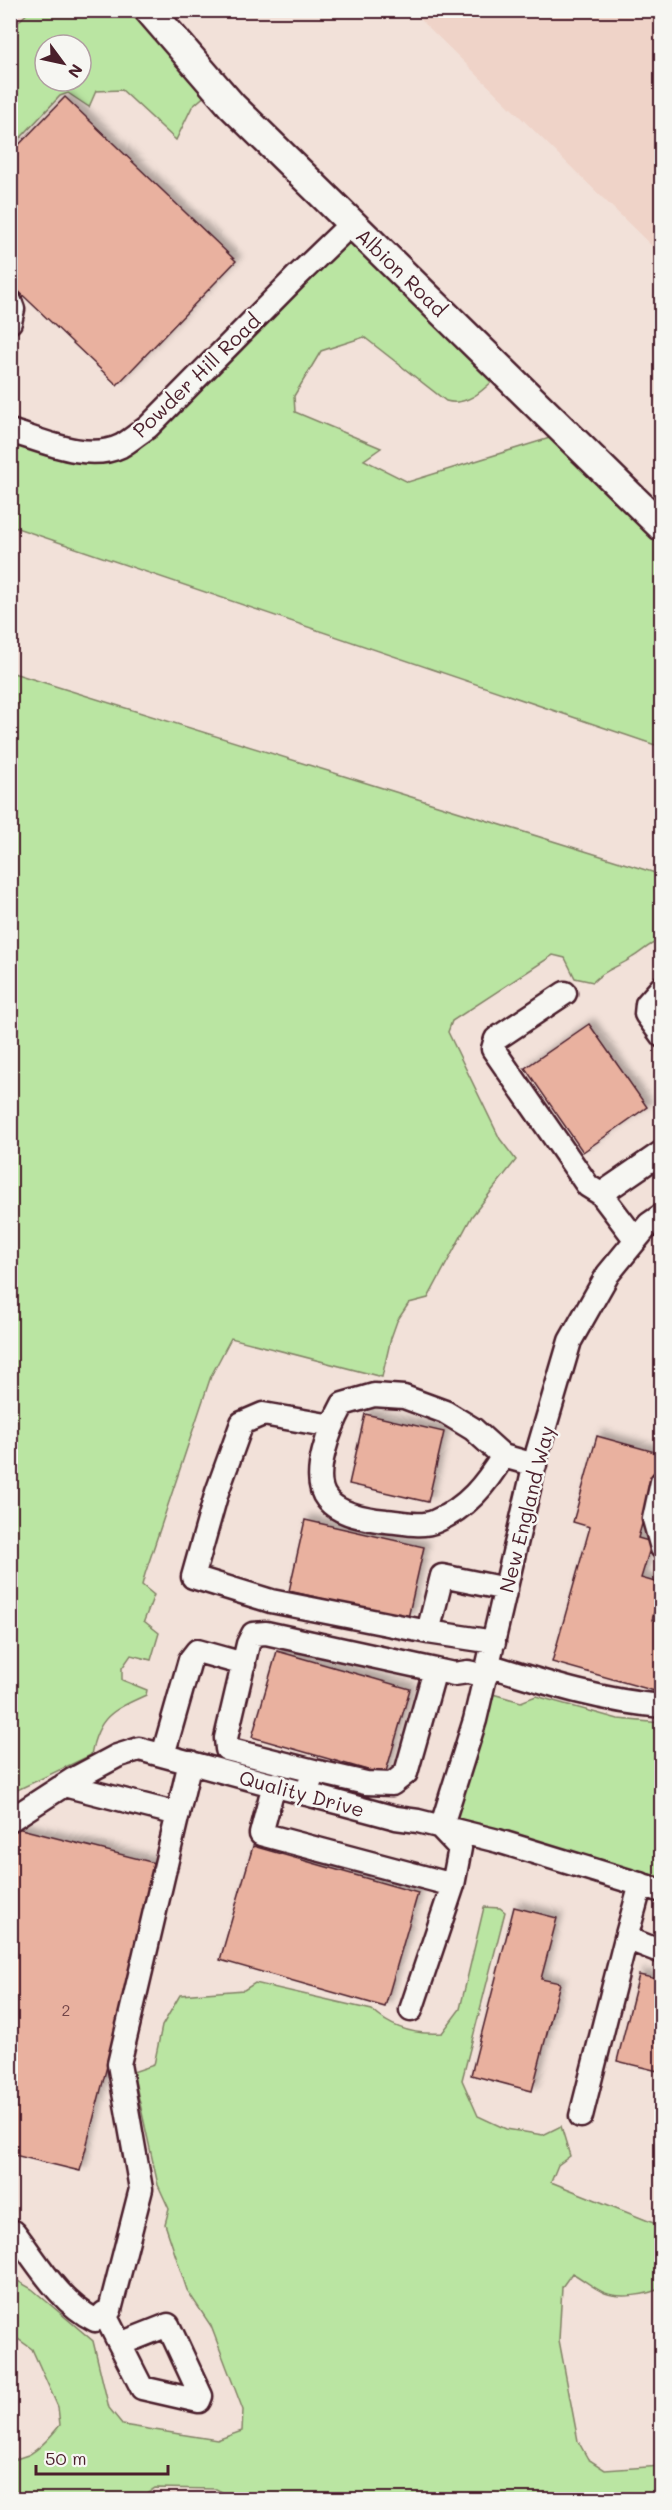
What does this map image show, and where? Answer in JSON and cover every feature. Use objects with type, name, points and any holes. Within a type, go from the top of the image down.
[{"type":"main road","name":"Albion Road","points":[[149,10],[232,106],[662,527]]},
{"type":"street","name":"Powder Hill Road","points":[[10,431],[61,446],[94,452],[120,447],[148,427],[352,223]]},
{"type":"street","points":[[10,301],[14,309],[10,322]]},
{"type":"street","points":[[662,987],[647,1004],[646,1014],[662,1036]]},
{"type":"street","points":[[565,993],[496,1039],[493,1049],[588,1186],[601,1194],[636,1240]]},
{"type":"street","points":[[601,1194],[662,1152]]},
{"type":"street","name":"New England Way","points":[[441,1828],[475,1720],[535,1465],[570,1341],[608,1274],[649,1224],[662,1215]]},
{"type":"street","points":[[503,1456],[474,1498],[434,1523],[414,1524],[371,1519],[340,1509],[326,1499],[319,1471],[332,1426],[343,1404],[374,1395],[404,1397],[445,1412],[472,1429],[503,1456],[535,1465]]},
{"type":"street","points":[[332,1426],[263,1414],[242,1423],[218,1492],[193,1577],[272,1601],[428,1632],[494,1642]]},
{"type":"street","points":[[662,1482],[654,1519],[662,1548]]},
{"type":"street","points":[[428,1632],[442,1576],[506,1589]]},
{"type":"street","points":[[435,1670],[406,1773],[392,1784],[366,1783],[227,1749],[226,1738],[253,1634],[266,1633],[435,1670],[487,1670],[629,1703],[662,1706]]},
{"type":"street","points":[[163,1755],[190,1660],[197,1651],[244,1664]]},
{"type":"street","name":"Quality Drive","points":[[10,1820],[64,1785],[117,1756],[139,1749],[306,1794],[498,1841],[651,1888]]},
{"type":"street","points":[[10,2231],[14,2232],[60,2292],[79,2312],[95,2319],[110,2310],[141,2189],[119,2064],[190,1762]]},
{"type":"street","points":[[306,1794],[314,1771]]},
{"type":"street","points":[[274,1784],[261,1834],[453,1885]]},
{"type":"street","points":[[64,1785],[178,1814]]},
{"type":"street","points":[[411,2010],[453,1885],[460,1848],[441,1828]]},
{"type":"street","points":[[581,2116],[626,1938],[651,1888]]},
{"type":"street","points":[[626,1938],[662,1952]]},
{"type":"street","points":[[104,2313],[120,2344]]},
{"type":"shaded area","points":[[412,11],[661,11],[661,255]]},
{"type":"green space","points":[[30,11],[150,11],[216,86],[192,107],[176,140],[122,90],[96,91],[89,107],[68,93],[60,96],[11,148],[10,29]]},
{"type":"green space","points":[[347,230],[499,375],[475,396],[461,401],[446,401],[364,337],[321,351],[294,396],[295,412],[381,448],[364,460],[408,482],[556,436],[661,526],[661,747],[11,526],[11,431],[68,447],[127,444]]},
{"type":"green space","points":[[10,672],[662,875],[661,940],[602,974],[593,982],[575,978],[565,958],[553,955],[452,1021],[448,1032],[500,1139],[516,1160],[472,1216],[428,1298],[409,1303],[397,1321],[382,1377],[231,1338],[211,1376],[142,1585],[154,1595],[144,1621],[159,1633],[151,1660],[131,1655],[122,1668],[122,1680],[147,1690],[146,1695],[124,1705],[109,1716],[98,1731],[91,1755],[11,1793]]},
{"type":"green space","points":[[482,1691],[521,1702],[536,1696],[618,1719],[661,1723],[661,1893],[460,1822],[447,1812]]},
{"type":"green space","points":[[484,1907],[500,1908],[505,1912],[462,2080],[478,2116],[506,2129],[543,2135],[561,2126],[570,2156],[558,2165],[551,2182],[661,2226],[661,2288],[649,2293],[611,2295],[596,2289],[572,2273],[562,2287],[559,2340],[578,2441],[588,2459],[605,2470],[661,2466],[661,2499],[238,2500],[216,2489],[155,2488],[138,2499],[11,2499],[11,2462],[37,2449],[60,2425],[58,2407],[32,2349],[11,2334],[11,2281],[16,2280],[32,2289],[93,2341],[109,2408],[123,2425],[217,2440],[242,2431],[243,2410],[211,2326],[187,2290],[165,2224],[169,2209],[158,2185],[133,2072],[154,2065],[162,2026],[180,1995],[244,1990],[255,1983],[372,2010],[388,2022],[413,2032],[442,2033],[460,2009]]},
{"type":"building","points":[[65,97],[236,261],[117,385],[10,283],[10,154]]},
{"type":"building","points":[[589,1024],[647,1107],[583,1152],[525,1068]]},
{"type":"building","points":[[365,1414],[444,1432],[428,1502],[349,1484]]},
{"type":"building","points":[[597,1436],[662,1454],[638,1538],[652,1542],[641,1578],[662,1584],[652,1620],[662,1622],[662,1693],[552,1662],[590,1527],[573,1522]]},
{"type":"building","points":[[305,1520],[424,1547],[408,1618],[289,1591]]},
{"type":"building","points":[[277,1651],[410,1689],[385,1775],[252,1737]]},
{"type":"building","points":[[13,1827],[159,1864],[80,2171],[10,2154],[10,1835]]},
{"type":"building","points":[[253,1846],[418,1893],[385,2007],[220,1960]]},
{"type":"building","points":[[514,1907],[557,1918],[541,1979],[560,1983],[532,2091],[471,2075]]},
{"type":"building","points":[[639,1975],[662,1980],[662,2072],[617,2061]]}]
